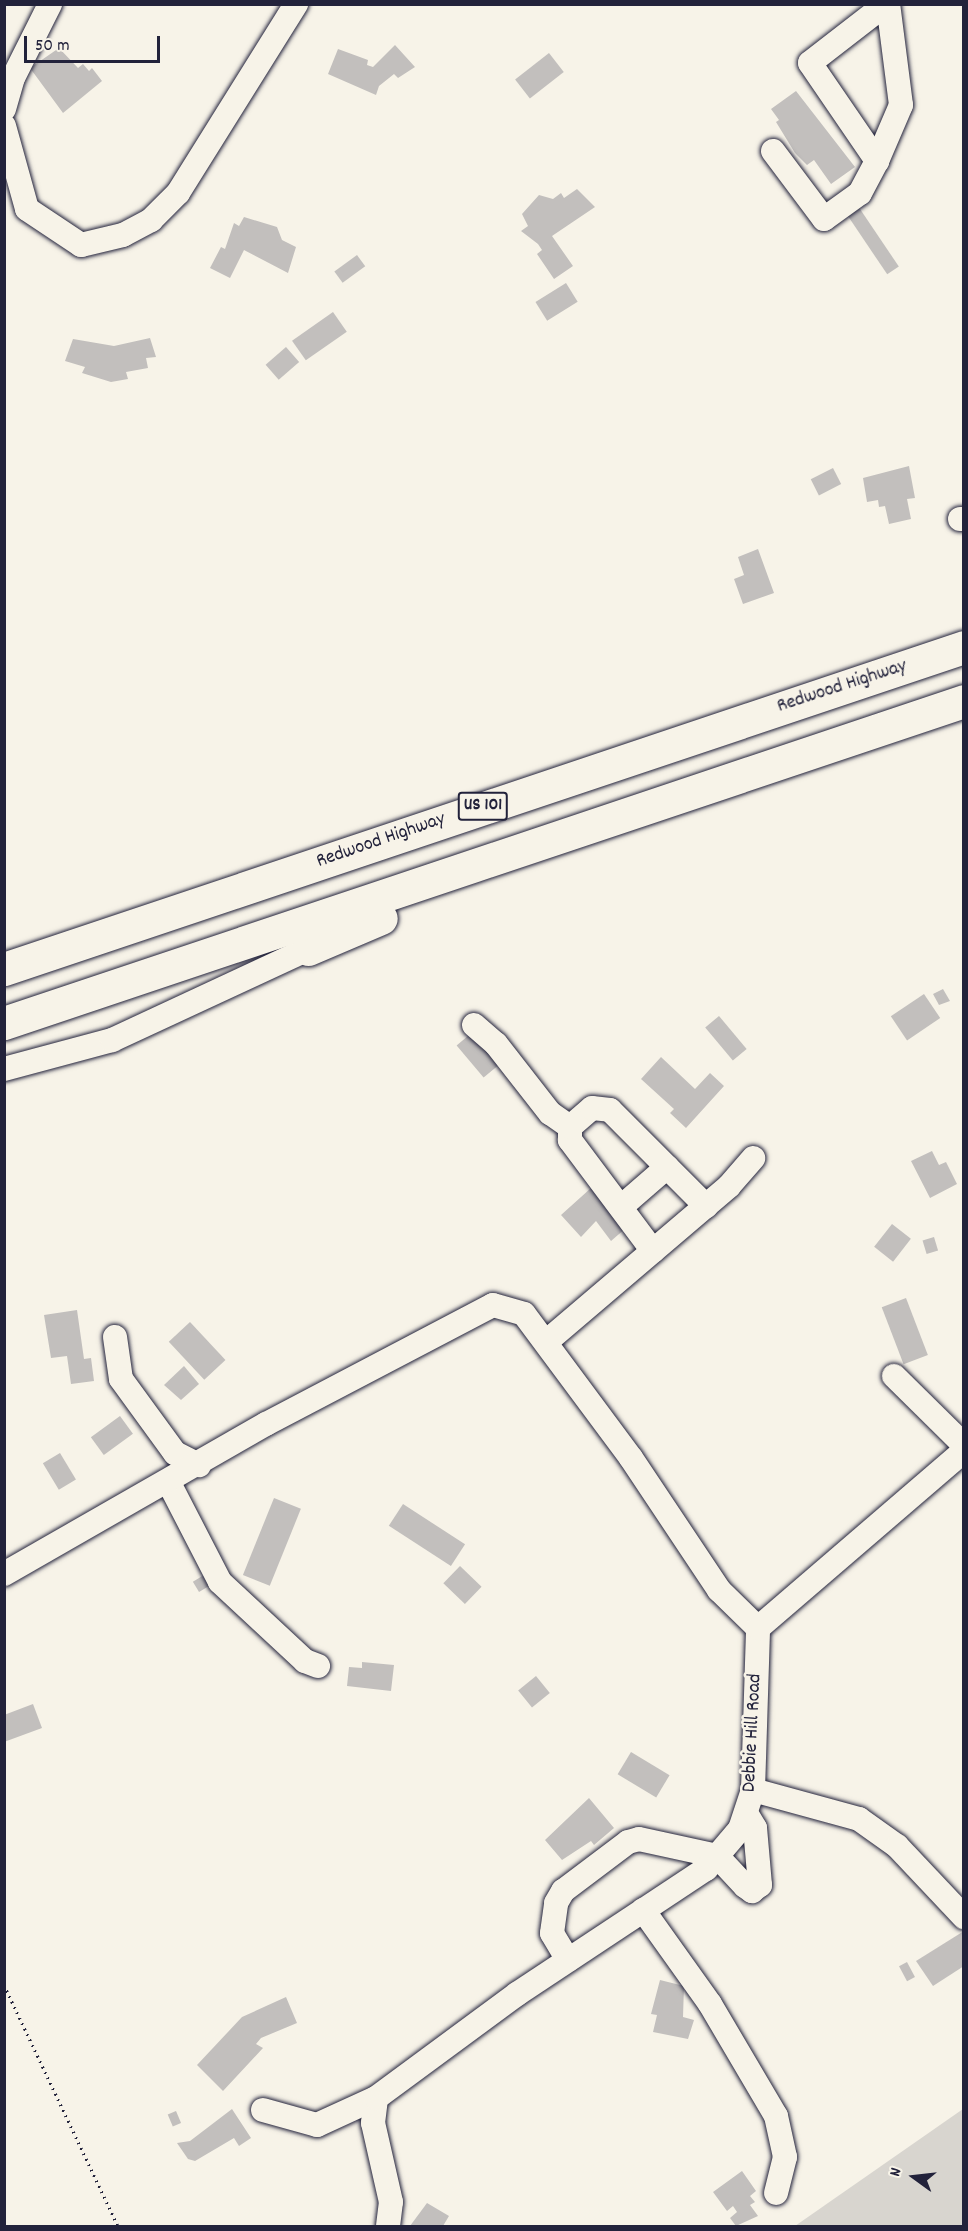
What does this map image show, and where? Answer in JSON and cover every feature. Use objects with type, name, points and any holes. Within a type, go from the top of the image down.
[{"type":"highway","name":"Redwood Highway","points":[[4,969],[963,647]]},
{"type":"highway","points":[[4,1023],[963,701]]},
{"type":"highway","points":[[308,949],[676,798]]},
{"type":"street","points":[[4,109],[13,78],[50,4]]},
{"type":"street","points":[[4,126],[27,209],[81,245],[123,235],[151,220],[178,193],[296,4]]},
{"type":"street","points":[[773,151],[824,219],[860,193],[877,161],[901,105],[887,4],[810,63],[877,161]]},
{"type":"street","points":[[4,1069],[112,1040],[308,949]]},
{"type":"street","points":[[474,1025],[496,1044],[549,1113],[570,1126]]},
{"type":"street","points":[[570,1126],[592,1108],[610,1110],[706,1206]]},
{"type":"street","points":[[570,1126],[570,1140],[653,1251]]},
{"type":"street","points":[[546,1342],[706,1206],[753,1158]]},
{"type":"street","points":[[621,1207],[667,1167]]},
{"type":"street","points":[[4,1574],[169,1483],[266,1424],[482,1309],[514,1308],[546,1342],[632,1458],[719,1590],[758,1628],[963,1451]]},
{"type":"street","points":[[115,1337],[121,1378],[175,1453],[199,1465]]},
{"type":"street","points":[[894,1376],[963,1446]]},
{"type":"street","points":[[169,1483],[220,1582],[305,1661],[318,1666]]},
{"type":"street","name":"Debbie Hill Road","points":[[263,2110],[317,2126],[376,2098],[517,1994],[706,1869],[740,1829],[753,1790],[758,1628]]},
{"type":"street","points":[[753,1790],[860,1819],[897,1846],[963,1917]]},
{"type":"street","points":[[568,1960],[552,1933],[551,1920],[559,1897],[628,1842],[639,1839],[717,1856],[752,1891],[760,1886],[755,1828],[746,1813]]},
{"type":"street","points":[[643,1910],[710,2004],[776,2116],[784,2157],[776,2193]]},
{"type":"street","points":[[376,2098],[373,2123],[391,2202],[388,2226]]},
{"type":"path","points":[[4,1985],[118,2226]]},
{"type":"shaded area","points":[[963,2109],[963,2226],[795,2226]]},
{"type":"building","points":[[395,45],[415,67],[398,78],[394,74],[379,86],[376,95],[328,74],[338,49],[368,60],[367,65],[373,67]]},
{"type":"building","points":[[59,48],[78,68],[83,64],[89,71],[92,68],[102,81],[63,113],[30,68]]},
{"type":"building","points":[[549,53],[564,72],[530,98],[515,79]]},
{"type":"building","points":[[796,91],[855,167],[831,184],[814,160],[807,165],[795,153],[776,122],[779,120],[771,109]]},
{"type":"building","points":[[577,189],[595,207],[552,236],[573,266],[554,279],[537,254],[542,250],[538,244],[521,231],[528,226],[522,214],[539,195],[553,199],[561,193],[564,198]]},
{"type":"building","points":[[858,206],[899,267],[887,274],[846,214]]},
{"type":"building","points":[[244,217],[277,227],[282,240],[296,247],[288,273],[244,250],[230,278],[210,268],[221,247],[225,249],[234,223],[239,226]]},
{"type":"building","points":[[357,255],[365,266],[343,283],[334,271]]},
{"type":"building","points":[[566,283],[578,302],[547,321],[535,302]]},
{"type":"building","points":[[333,312],[347,332],[306,360],[292,341]]},
{"type":"building","points":[[150,338],[156,357],[146,358],[148,368],[126,372],[128,379],[111,382],[82,373],[85,367],[65,361],[73,339],[114,346]]},
{"type":"building","points":[[286,347],[299,362],[279,380],[266,365]]},
{"type":"building","points":[[909,466],[915,498],[907,499],[911,519],[889,524],[885,506],[879,507],[878,500],[867,502],[863,478]]},
{"type":"building","points":[[833,468],[841,484],[819,495],[811,479]]},
{"type":"building","points":[[758,549],[774,593],[743,604],[734,579],[744,575],[738,557]]},
{"type":"building","points":[[943,989],[950,1001],[939,1005],[933,994]]},
{"type":"building","points":[[924,994],[940,1018],[907,1040],[891,1016]]},
{"type":"building","points":[[719,1016],[747,1049],[733,1061],[705,1028]]},
{"type":"building","points":[[475,1030],[502,1062],[484,1078],[457,1045]]},
{"type":"building","points":[[661,1057],[695,1089],[710,1073],[724,1086],[686,1128],[670,1113],[674,1109],[641,1079]]},
{"type":"building","points":[[932,1151],[939,1165],[946,1162],[957,1184],[930,1198],[911,1161]]},
{"type":"building","points":[[591,1188],[626,1228],[611,1241],[596,1221],[581,1237],[561,1215]]},
{"type":"building","points":[[892,1224],[911,1239],[893,1262],[874,1247]]},
{"type":"building","points":[[934,1237],[938,1250],[927,1254],[923,1241]]},
{"type":"building","points":[[906,1298],[928,1355],[904,1364],[882,1307]]},
{"type":"building","points":[[77,1310],[84,1359],[91,1358],[94,1381],[71,1384],[67,1356],[51,1358],[44,1315]]},
{"type":"building","points":[[190,1322],[225,1360],[204,1380],[169,1342]]},
{"type":"building","points":[[184,1366],[199,1384],[181,1400],[164,1385]]},
{"type":"building","points":[[120,1416],[133,1434],[104,1455],[91,1437]]},
{"type":"building","points":[[60,1453],[76,1480],[59,1490],[43,1463]]},
{"type":"building","points":[[274,1498],[301,1509],[270,1586],[243,1575]]},
{"type":"building","points":[[403,1504],[465,1544],[451,1566],[389,1526]]},
{"type":"building","points":[[460,1566],[482,1587],[465,1604],[443,1583]]},
{"type":"building","points":[[204,1575],[210,1585],[199,1592],[193,1582]]},
{"type":"building","points":[[362,1662],[394,1665],[391,1691],[347,1686],[349,1667],[362,1668]]},
{"type":"building","points":[[536,1676],[550,1693],[532,1708],[518,1690]]},
{"type":"building","points":[[33,1704],[42,1728],[4,1742],[4,1715]]},
{"type":"building","points":[[631,1752],[670,1775],[656,1797],[618,1774]]},
{"type":"building","points":[[589,1798],[614,1828],[594,1845],[591,1841],[562,1860],[545,1840]]},
{"type":"building","points":[[964,1931],[964,1966],[933,1986],[916,1961]]},
{"type":"building","points":[[907,1962],[915,1977],[907,1981],[899,1966]]},
{"type":"building","points":[[660,1980],[684,1986],[683,2017],[694,2020],[688,2039],[653,2032],[657,2015],[651,2014]]},
{"type":"building","points":[[286,1997],[297,2023],[261,2038],[256,2044],[263,2048],[223,2091],[197,2065],[242,2017]]},
{"type":"building","points":[[232,2109],[251,2138],[239,2146],[234,2138],[195,2161],[188,2159],[177,2143],[190,2141]]},
{"type":"building","points":[[176,2111],[181,2123],[173,2126],[168,2115]]},
{"type":"building","points":[[742,2171],[756,2191],[750,2196],[755,2202],[750,2205],[758,2216],[736,2226],[730,2218],[737,2212],[733,2206],[727,2211],[713,2192]]},
{"type":"building","points":[[427,2203],[449,2216],[443,2226],[410,2226]]}]
